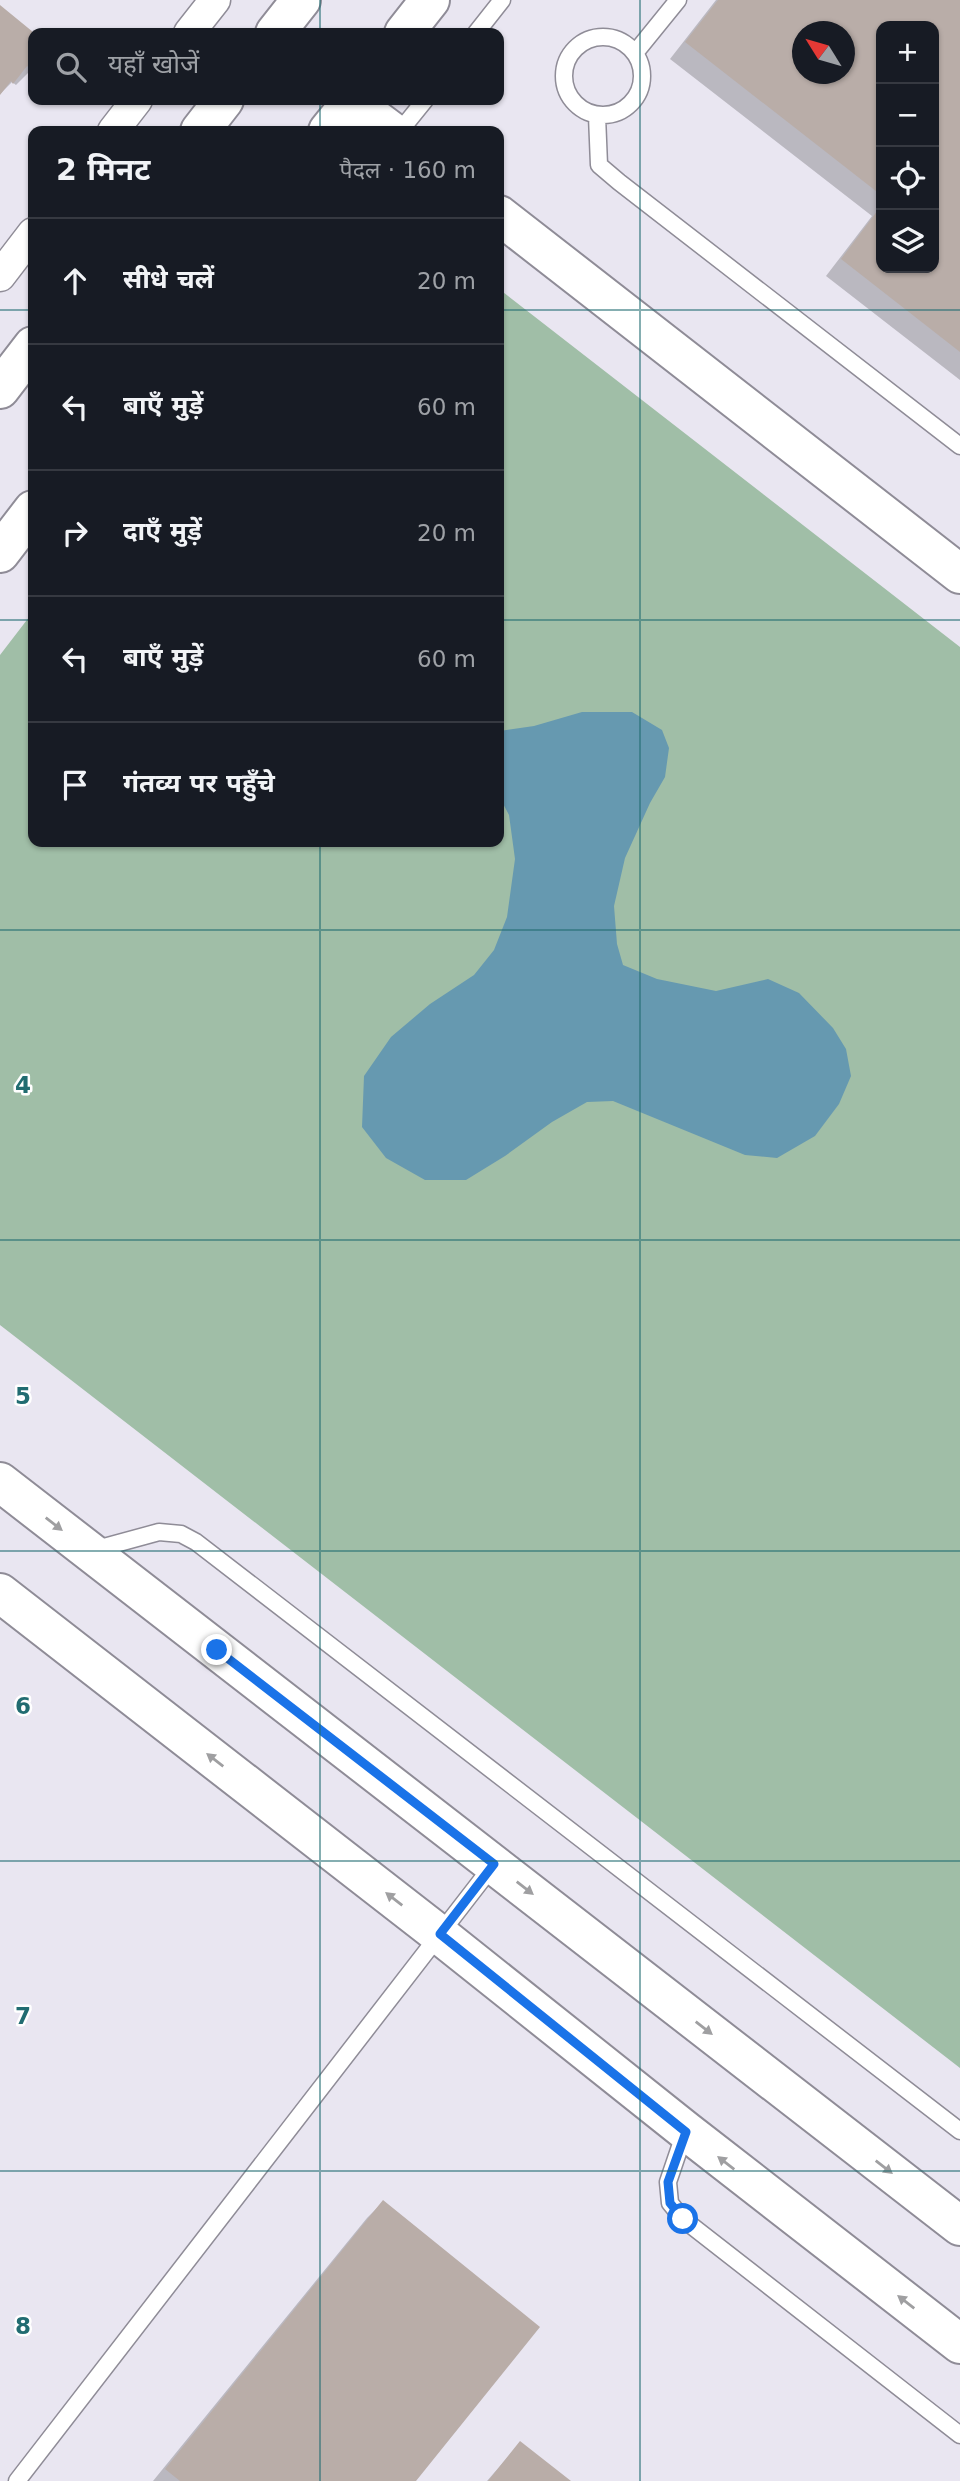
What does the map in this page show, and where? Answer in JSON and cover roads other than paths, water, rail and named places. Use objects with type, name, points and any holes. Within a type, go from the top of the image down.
[{"type":"street","points":[[193,28],[215,0]]},
{"type":"street","points":[[279,28],[301,0]]},
{"type":"street","points":[[408,28],[430,0]]},
{"type":"street","points":[[117,126],[133,105]]},
{"type":"street","points":[[204,126],[220,105]]},
{"type":"street","points":[[332,126],[348,105]]},
{"type":"street","points":[[358,105],[384,126]]},
{"type":"street","points":[[504,219],[960,574]]},
{"type":"street","points":[[0,276],[28,240]]},
{"type":"street","points":[[1,385],[28,352]]},
{"type":"street","points":[[0,553],[28,517]]},
{"type":"street","points":[[0,1482],[960,2226]]},
{"type":"street","points":[[0,1593],[440,1934],[686,2132],[960,2344]]},
{"type":"lane","points":[[480,28],[502,0]]},
{"type":"lane","points":[[635,53],[678,0]]},
{"type":"lane","points":[[615,38],[635,53],[643,77],[640,91],[623,111],[610,116],[597,116],[573,103],[566,91],[565,66],[569,55],[578,45],[589,39],[615,38]]},
{"type":"lane","points":[[404,126],[421,105]]},
{"type":"lane","points":[[597,116],[599,164],[618,182],[960,446]]},
{"type":"lane","points":[[89,1551],[159,1532],[181,1534],[195,1542],[960,2131]]},
{"type":"lane","points":[[17,2481],[494,1864]]},
{"type":"lane","points":[[686,2132],[668,2182],[670,2203],[683,2219],[960,2435]]},
{"type":"water","points":[[582,712],[632,712],[662,730],[669,748],[665,777],[625,858],[614,906],[617,944],[623,965],[657,979],[716,991],[768,979],[799,993],[833,1028],[846,1049],[851,1076],[839,1104],[815,1136],[777,1158],[745,1155],[613,1101],[587,1102],[552,1122],[466,1180],[425,1180],[386,1158],[362,1127],[364,1076],[391,1037],[430,1004],[474,975],[494,950],[507,917],[515,859],[509,815],[504,806],[504,730],[534,726]]}]
